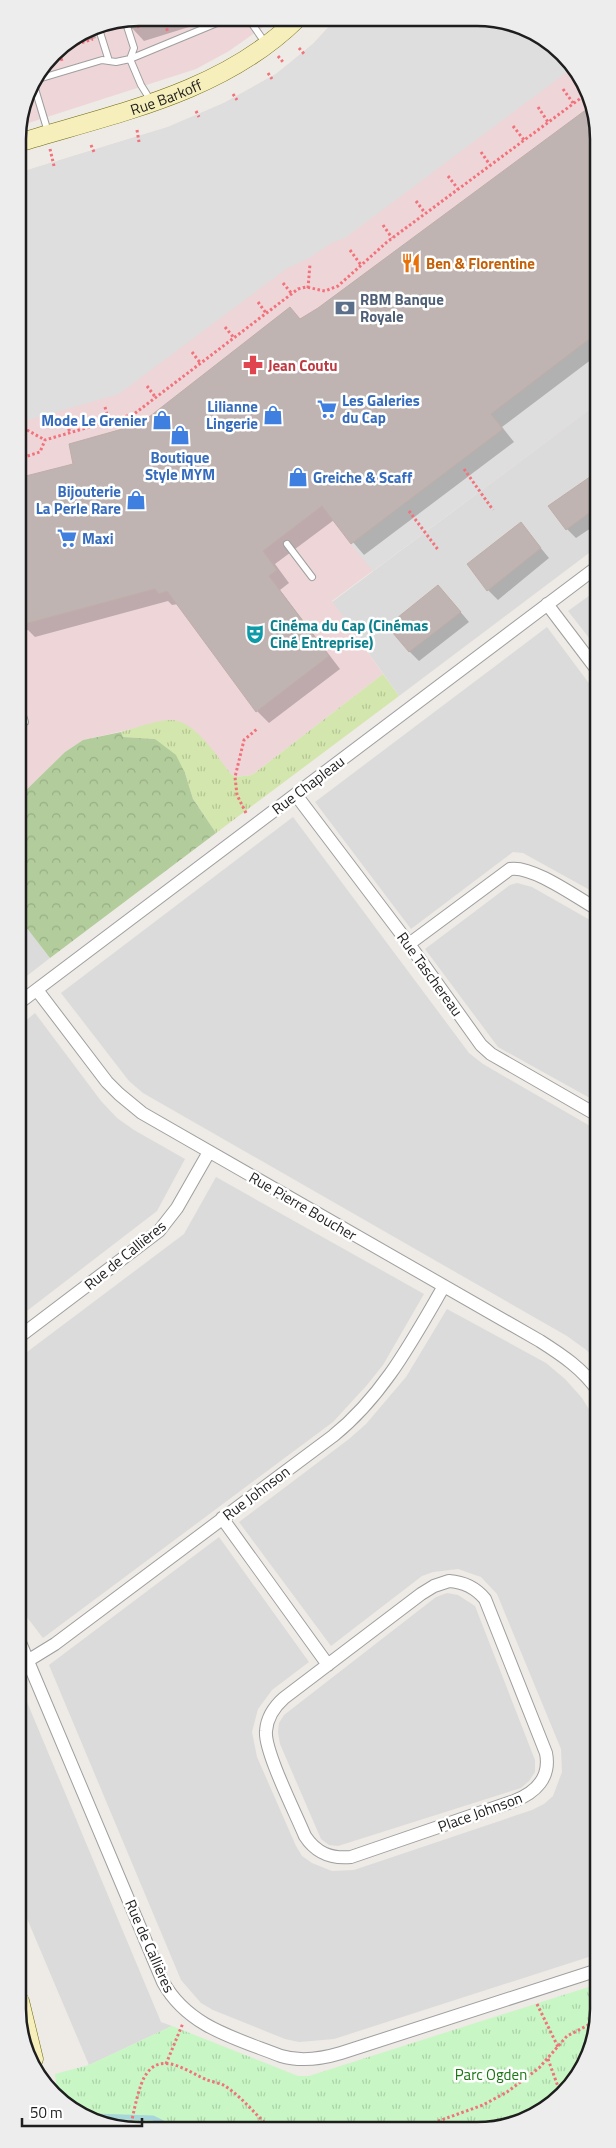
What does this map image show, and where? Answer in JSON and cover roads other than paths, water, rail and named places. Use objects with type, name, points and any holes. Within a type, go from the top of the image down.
[{"type":"street","name":"Rue Barkoff","points":[[26,143],[49,142],[174,95],[216,77],[242,63],[273,51],[291,26]]},
{"type":"street","name":"Rue Chapleau","points":[[26,998],[590,572]]},
{"type":"street","points":[[547,604],[590,661]]},
{"type":"street","name":"Rue Taschereau","points":[[296,795],[409,944],[471,1032],[490,1054],[590,1111]]},
{"type":"street","points":[[409,944],[510,869],[528,870],[590,905]]},
{"type":"street","name":"Rue Pierre Boucher","points":[[37,990],[107,1082],[142,1113],[556,1351],[582,1372],[590,1382]]},
{"type":"street","name":"Rue de Callières","points":[[26,1332],[149,1239],[168,1221],[208,1152]]},
{"type":"street","name":"Rue Johnson","points":[[29,1660],[55,1644],[337,1432],[359,1413],[391,1374],[444,1286]]},
{"type":"street","points":[[222,1518],[328,1665]]},
{"type":"street","name":"Place Johnson","points":[[449,1581],[457,1581],[472,1587],[485,1598],[546,1754],[548,1762],[543,1779],[532,1793],[523,1798],[360,1854],[340,1858],[323,1854],[305,1836],[268,1748],[266,1730],[277,1704],[328,1665],[434,1586],[449,1581]]},
{"type":"street","name":"Rue de Callières","points":[[26,1654],[163,1982],[173,1998],[188,2014],[208,2027],[281,2056],[303,2060],[341,2053],[590,1973]]},
{"type":"lane","points":[[45,78],[102,60],[119,62],[130,59],[210,26]]},
{"type":"lane","points":[[254,26],[273,51]]},
{"type":"lane","points":[[127,27],[134,48],[130,59],[141,85],[152,102]]},
{"type":"lane","points":[[100,33],[109,61]]},
{"type":"lane","points":[[37,92],[49,142]]},
{"type":"lane","points":[[287,544],[312,577]]},
{"type":"waterway","points":[[106,2116],[153,2118],[161,2122]]},
{"type":"place","name":"Ben & Florentine","points":[[411,263]]},
{"type":"place","name":"RBM Banque Royale","points":[[345,308]]},
{"type":"place","name":"Jean Coutu","points":[[253,365]]},
{"type":"place","name":"Les Galeries du Cap","points":[[327,409]]},
{"type":"place","name":"Lilianne Lingerie","points":[[273,415]]},
{"type":"place","name":"Mode Le Grenier","points":[[162,420]]},
{"type":"place","name":"Boutique Style MYM","points":[[180,435]]},
{"type":"place","name":"Greiche & Scaff","points":[[298,477]]},
{"type":"place","name":"Bijouterie La Perle Rare","points":[[136,500]]},
{"type":"place","name":"Maxi","points":[[67,538]]},
{"type":"place","name":"Cinéma du Cap (Cinémas Ciné Entreprise)","points":[[255,634]]},
{"type":"park label","name":"Parc Ogden","points":[[491,2074]]}]
